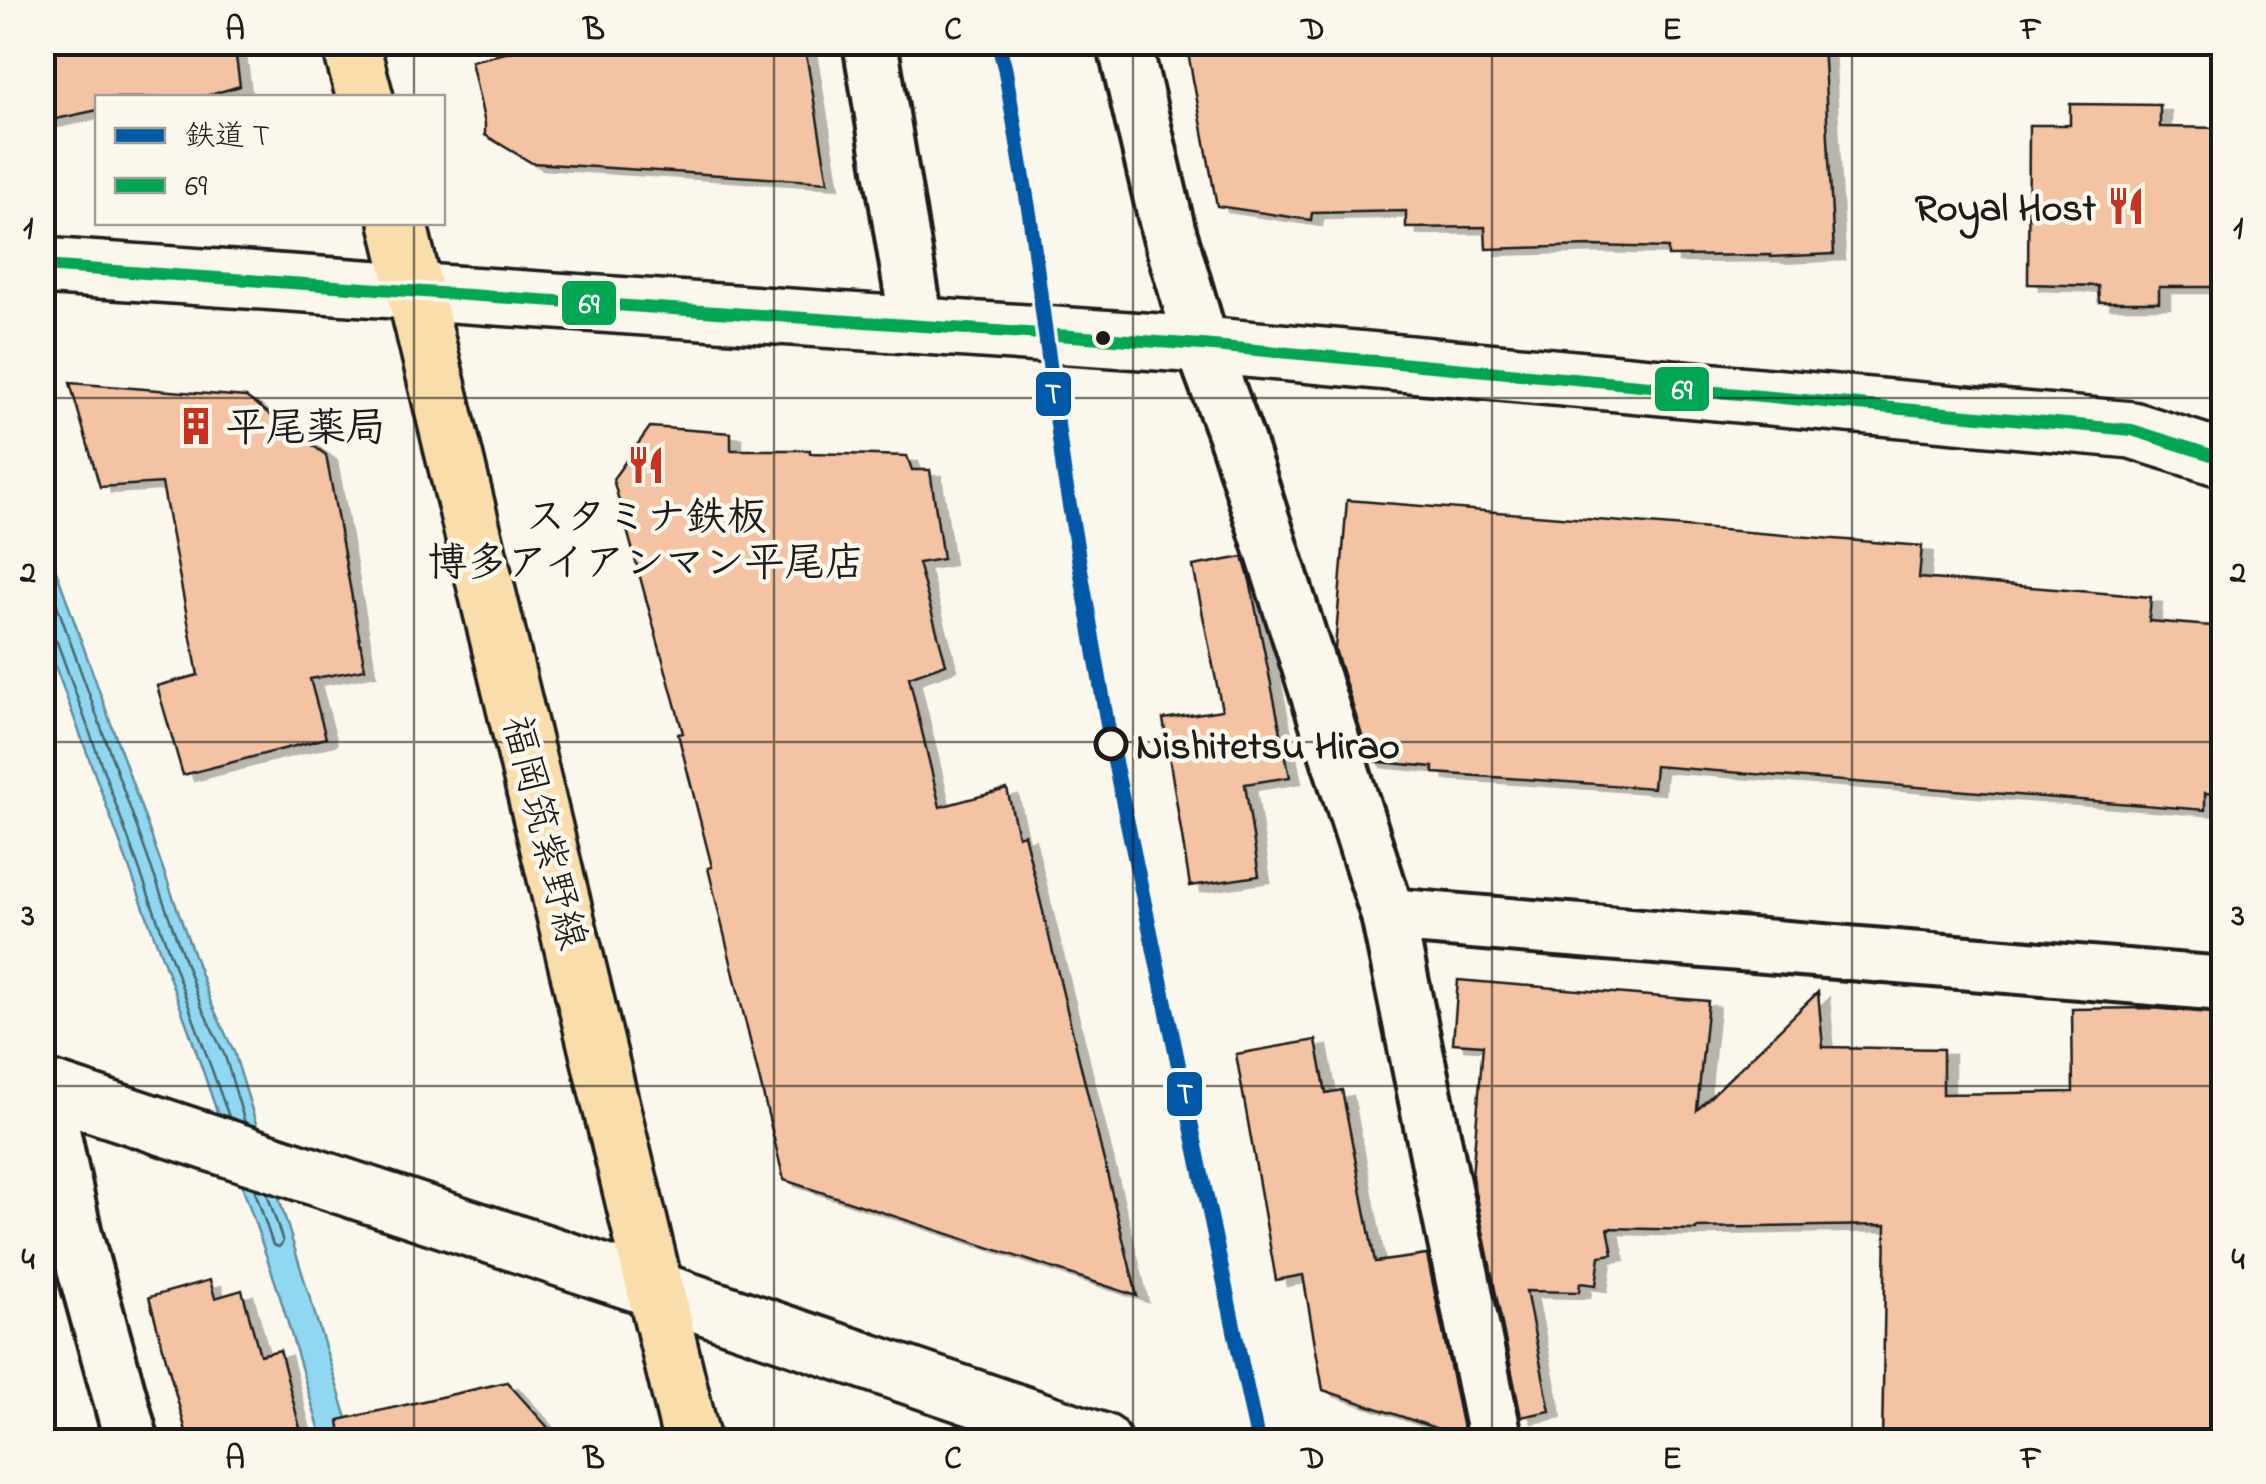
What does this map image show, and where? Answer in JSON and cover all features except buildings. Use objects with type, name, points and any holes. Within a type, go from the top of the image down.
[{"type":"main road","points":[[350,42],[364,95]]},
{"type":"main road","name":"福岡筑紫野線","points":[[399,225],[692,1442]]},
{"type":"main road","points":[[42,266],[1202,345],[2132,430],[2224,459]]},
{"type":"main road","points":[[43,1088],[1103,1442]]},
{"type":"street","points":[[870,42],[916,326]]},
{"type":"street","points":[[1124,42],[1168,229],[1202,345],[1238,443],[1388,915],[1496,1442]]},
{"type":"street","points":[[1388,915],[2224,984]]},
{"type":"street","points":[[43,1088],[75,1235],[132,1442]]},
{"type":"water","points":[[43,534],[211,1003],[234,1052],[354,1441],[323,1441],[278,1290],[191,1036],[43,633]]},
{"type":"rail line","name":"T","points":[[998,42],[1030,217],[1064,474],[1111,745],[1258,1442]]},
{"type":"transit line","name":"69","points":[[42,266],[1202,345],[2132,430],[2224,459]]},
{"type":"place","name":"Royal Host","points":[[2126,206]]},
{"type":"place","name":"平尾薬局","points":[[196,426]]},
{"type":"place","name":"スタミナ鉄板 博多アイアンマン平尾店","points":[[646,465]]},
{"type":"place","name":"Nishitetsu Hirao","points":[[1111,744]]}]
